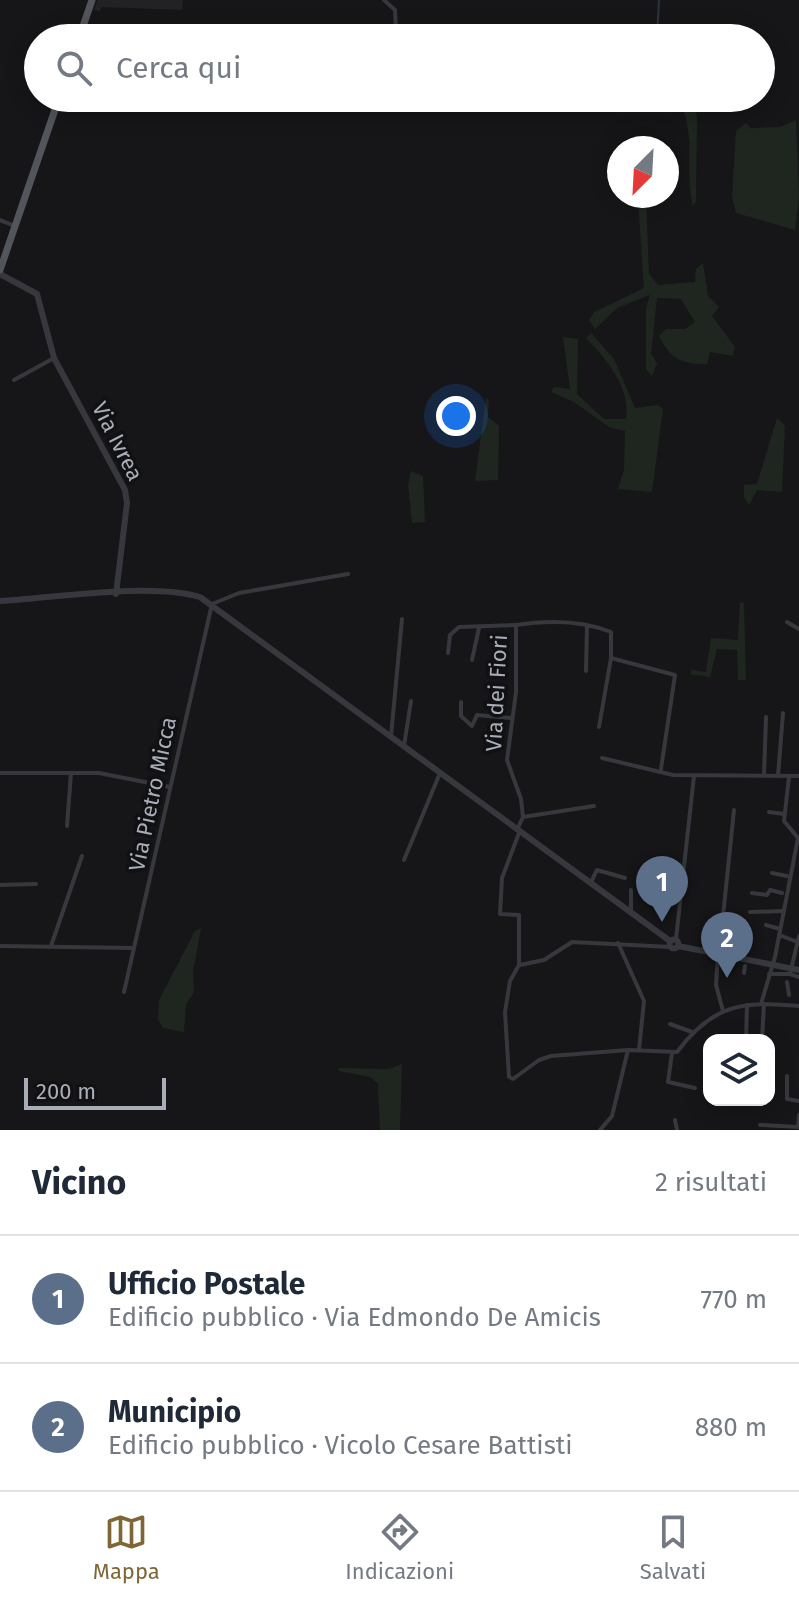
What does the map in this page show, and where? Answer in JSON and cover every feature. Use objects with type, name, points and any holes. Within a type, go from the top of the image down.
[{"type":"main road","points":[[84,24],[92,0]]},
{"type":"main road","points":[[0,272],[54,112]]},
{"type":"street","points":[[384,0],[395,10],[396,24]]},
{"type":"street","points":[[0,220],[15,226]]},
{"type":"street","name":"Via Ivrea","points":[[0,272],[37,294],[54,358],[125,490],[127,503],[116,594]]},
{"type":"street","points":[[14,380],[54,358]]},
{"type":"street","points":[[212,604],[239,593],[348,574]]},
{"type":"street","points":[[0,601],[186,593],[212,604],[590,885],[674,943]]},
{"type":"street","name":"Via Pietro Micca","points":[[124,992],[212,604]]},
{"type":"street","points":[[391,736],[402,619]]},
{"type":"street","name":"Via dei Fiori","points":[[523,817],[518,790],[507,760],[516,692],[516,625],[542,622],[587,625],[611,632],[611,658]]},
{"type":"street","points":[[787,622],[799,629]]},
{"type":"street","points":[[448,653],[454,630],[516,625]]},
{"type":"street","points":[[586,671],[587,625]]},
{"type":"street","points":[[472,660],[474,637],[481,626]]},
{"type":"street","points":[[599,727],[611,658],[633,662],[677,679],[661,769]]},
{"type":"street","points":[[404,746],[411,701]]},
{"type":"street","points":[[461,702],[461,716],[472,726],[477,715],[511,718]]},
{"type":"street","points":[[778,776],[783,713]]},
{"type":"street","points":[[764,775],[766,717]]},
{"type":"street","points":[[602,758],[661,769],[673,775],[799,776]]},
{"type":"street","points":[[0,773],[99,773],[170,787]]},
{"type":"street","points":[[67,826],[71,773]]},
{"type":"street","points":[[404,860],[440,773]]},
{"type":"street","points":[[674,943],[694,776]]},
{"type":"street","points":[[762,1034],[762,1004],[798,838],[787,827],[784,814],[789,777]]},
{"type":"street","points":[[594,806],[523,817],[502,878],[500,914],[519,915],[519,965],[510,981],[505,1012],[508,1074],[513,1079],[539,1060],[551,1056],[628,1050],[672,1053]]},
{"type":"street","points":[[723,1011],[716,985],[734,810]]},
{"type":"street","points":[[769,812],[784,814]]},
{"type":"street","points":[[51,946],[82,856]]},
{"type":"street","points":[[590,885],[597,870],[625,878]]},
{"type":"street","points":[[772,873],[789,877]]},
{"type":"street","points":[[0,885],[36,884]]},
{"type":"street","points":[[631,890],[631,915]]},
{"type":"street","points":[[752,893],[767,895],[770,890],[785,894]]},
{"type":"street","points":[[750,912],[784,911]]},
{"type":"street","points":[[766,925],[797,939],[789,975],[789,995]]},
{"type":"street","points":[[519,965],[544,960],[572,942],[674,943],[772,966],[789,975]]},
{"type":"street","points":[[618,942],[643,994],[639,1050]]},
{"type":"street","points":[[720,942],[746,945]]},
{"type":"street","points":[[0,946],[134,948]]},
{"type":"street","points":[[744,973],[746,962]]},
{"type":"street","points":[[789,975],[799,970]]},
{"type":"street","points":[[769,974],[799,977]]},
{"type":"street","points":[[746,1034],[747,1005]]},
{"type":"street","points":[[695,1088],[668,1082],[672,1053],[692,1032],[723,1011],[747,1005],[799,1006]]},
{"type":"street","points":[[670,1024],[692,1032]]},
{"type":"street","points":[[600,1130],[612,1116],[628,1050]]},
{"type":"street","points":[[787,1076],[787,1099],[799,1101]]},
{"type":"street","points":[[760,1125],[798,1127],[799,1115]]},
{"type":"street","points":[[675,1120],[677,1130]]},
{"type":"shaded area","points":[[98,0],[183,0],[182,10],[102,7],[99,12],[94,10]]},
{"type":"shaded area","points":[[683,112],[695,112],[696,201],[693,206],[689,137]]},
{"type":"shaded area","points":[[796,120],[799,197],[795,230],[736,213],[732,196],[736,131],[746,123],[751,128],[780,127]]},
{"type":"shaded area","points":[[639,208],[646,208],[649,274],[658,285],[695,282],[696,269],[703,263],[708,296],[719,307],[712,316],[735,347],[733,356],[710,352],[707,364],[677,359],[659,336],[666,329],[685,329],[695,322],[681,299],[657,298],[651,354],[657,363],[652,376],[646,369],[646,309],[650,295],[617,308],[595,329],[589,320],[594,312],[644,288]]},
{"type":"shaded area","points":[[591,333],[614,359],[635,408],[658,405],[663,409],[652,492],[618,489],[624,470],[625,431],[609,427],[574,402],[551,392],[554,387],[570,389],[563,337],[578,339],[577,394],[604,419],[626,419],[627,407],[621,385],[609,364],[586,338]]},
{"type":"shaded area","points":[[486,398],[489,399],[488,417],[499,426],[498,480],[475,481]]},
{"type":"shaded area","points":[[777,418],[785,426],[782,492],[757,490],[749,505],[744,497],[744,485],[757,484]]},
{"type":"shaded area","points":[[411,471],[423,476],[425,522],[412,523],[408,485]]},
{"type":"shaded area","points":[[740,602],[744,603],[746,680],[738,680],[737,650],[717,649],[710,677],[690,674],[692,670],[706,672],[711,638],[738,640]]},
{"type":"shaded area","points":[[201,928],[193,972],[194,992],[186,1004],[184,1032],[163,1028],[158,1019],[159,1000],[195,931]]},
{"type":"shaded area","points":[[402,1064],[400,1130],[380,1130],[378,1084],[370,1077],[339,1071],[339,1068],[389,1069]]},
{"type":"waterway","points":[[658,24],[659,0]]},
{"type":"place","name":"Ufficio Postale","points":[[662,922]]},
{"type":"place","name":"Municipio","points":[[727,978]]}]
